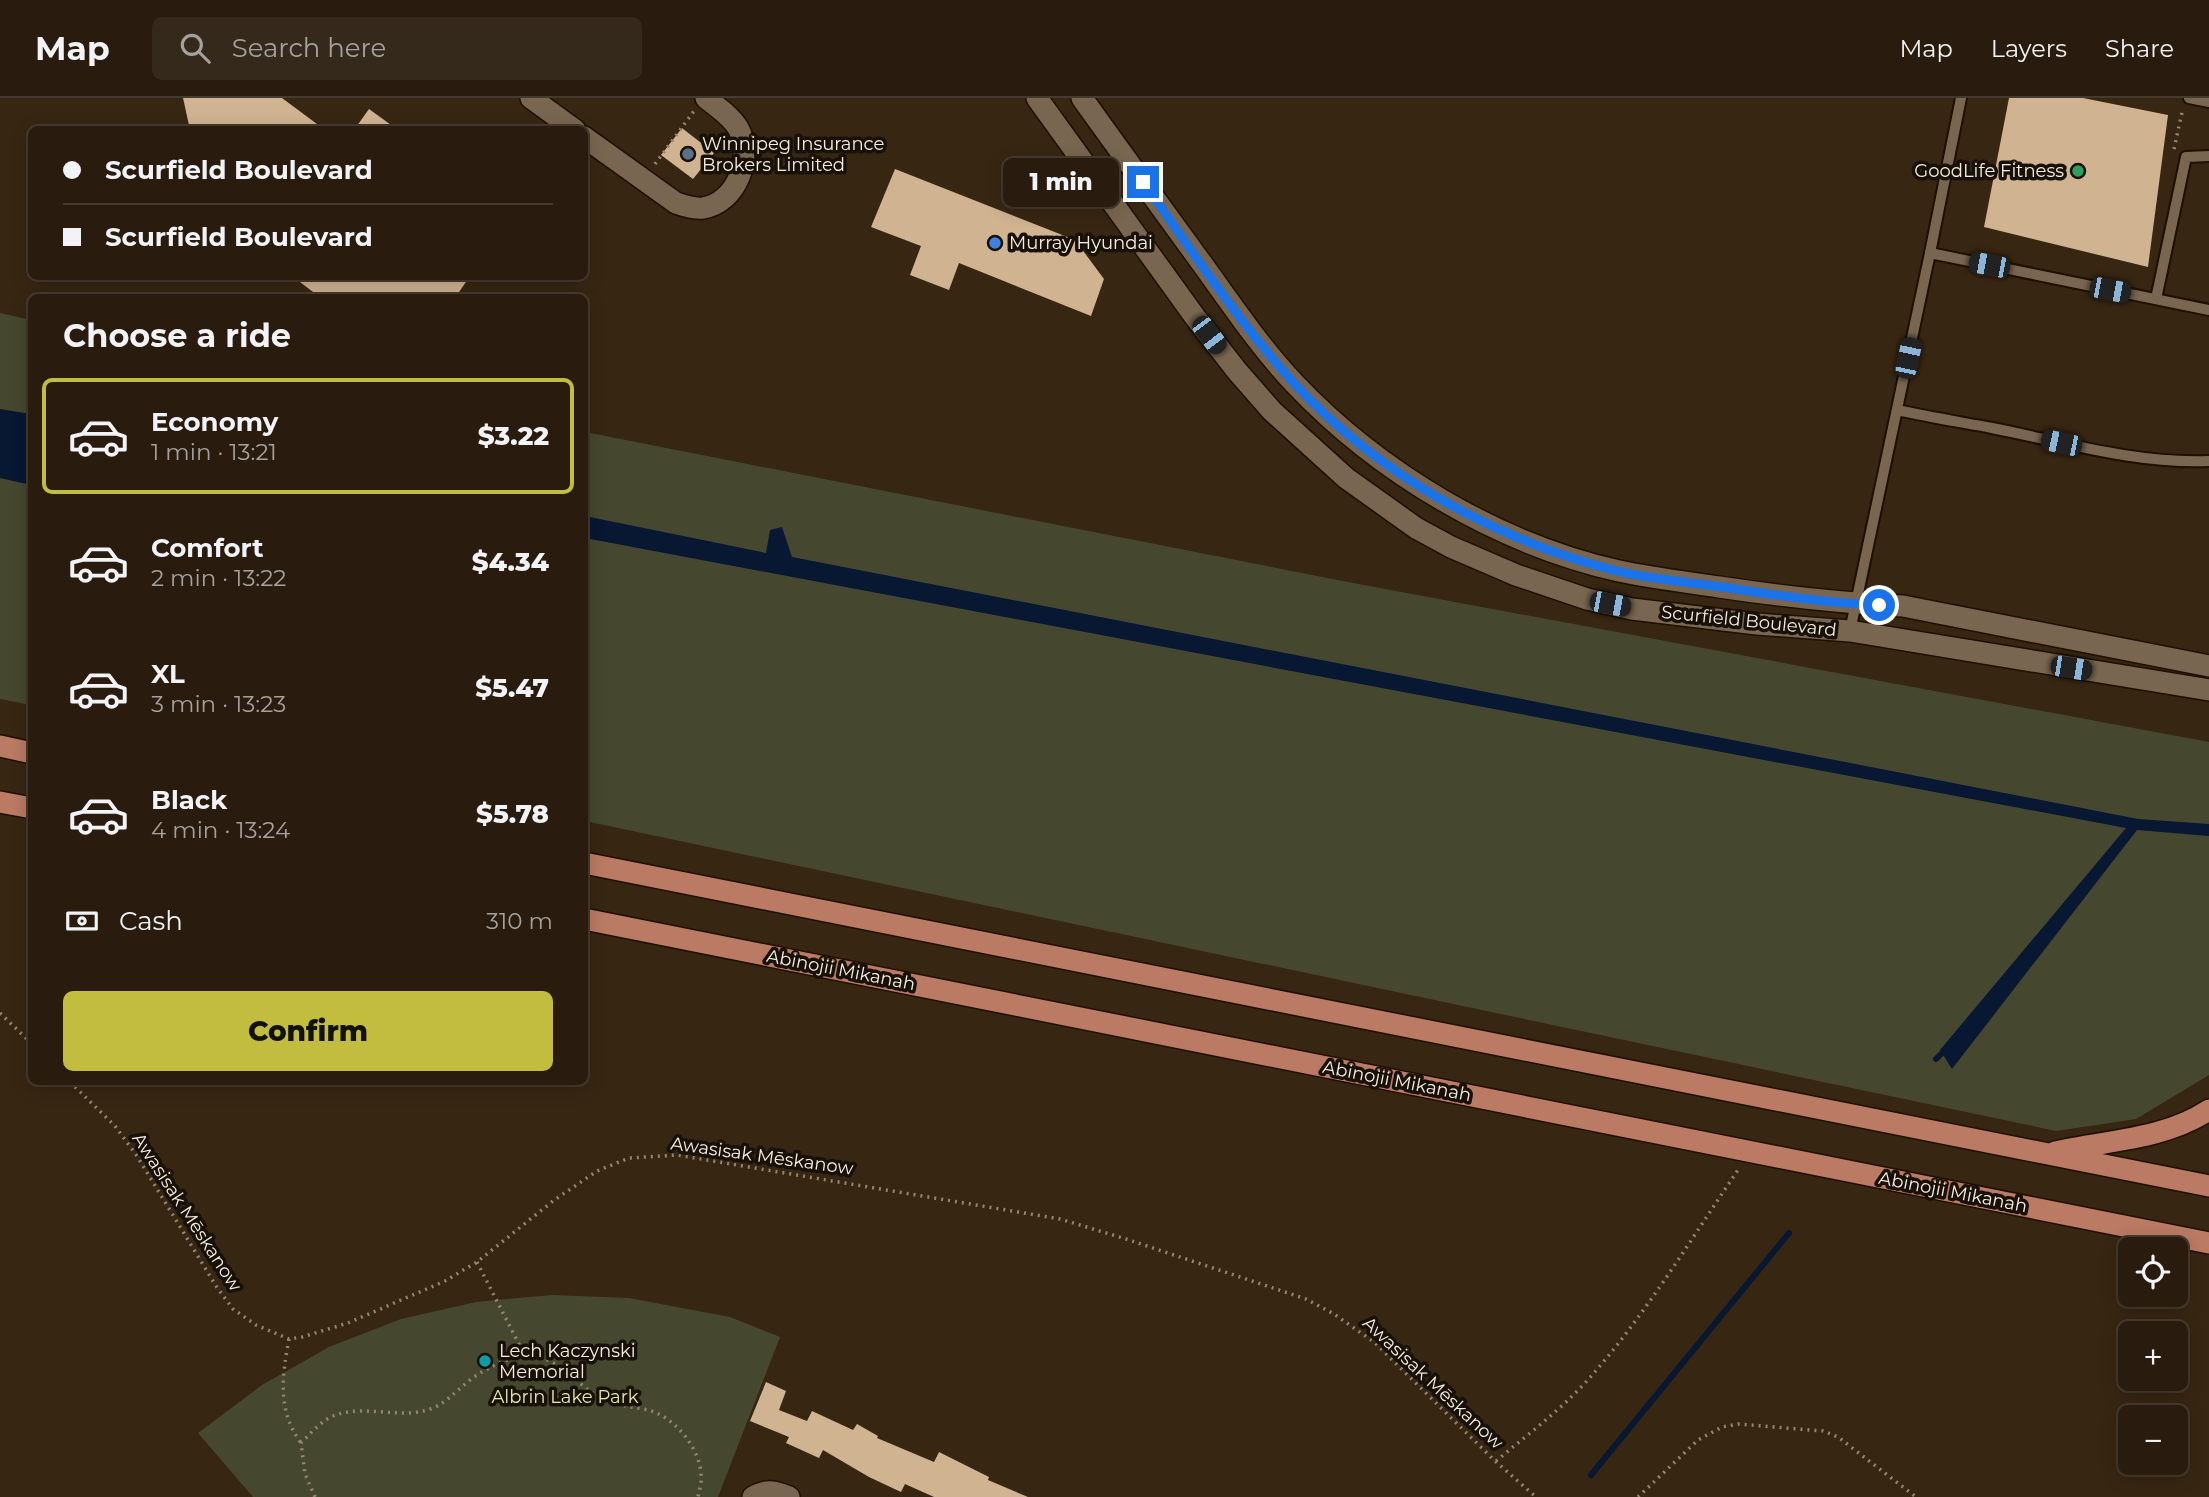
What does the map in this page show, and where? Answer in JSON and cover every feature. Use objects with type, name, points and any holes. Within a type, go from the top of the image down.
[{"type":"main road","points":[[0,747],[28,752]]},
{"type":"main road","points":[[0,802],[28,807]]},
{"type":"main road","points":[[588,864],[2209,1186]]},
{"type":"main road","name":"Abinojii Mikanah","points":[[588,920],[2209,1243]]},
{"type":"main road","points":[[2046,1154],[2153,1135],[2172,1129],[2209,1110]]},
{"type":"street","points":[[531,98],[570,126]]},
{"type":"street","name":"Scurfield Boulevard","points":[[1037,98],[1237,371],[1272,411],[1346,478],[1416,528],[1451,547],[1516,575],[1587,600],[1632,609],[1757,624],[1850,631],[2209,690]]},
{"type":"street","name":"Scurfield Boulevard","points":[[1082,98],[1249,330],[1293,382],[1365,448],[1440,499],[1529,542],[1609,568],[1761,593],[1856,604],[1903,606],[2209,666]]},
{"type":"street","points":[[588,139],[676,203],[689,208],[710,206],[729,192],[739,177],[744,163],[745,147],[739,129],[731,119],[701,103]]},
{"type":"street","points":[[753,1497],[774,1491],[789,1497]]},
{"type":"lane","points":[[1850,631],[1961,98]]},
{"type":"lane","points":[[2189,98],[2209,102]]},
{"type":"lane","points":[[2156,299],[2186,157],[2209,156]]},
{"type":"lane","points":[[1930,253],[2209,310]]},
{"type":"lane","points":[[1897,410],[2092,450],[2154,458],[2209,461]]},
{"type":"path","points":[[643,179],[701,103]]},
{"type":"path","points":[[0,1013],[28,1040]]},
{"type":"path","name":"Awasisak Mēskanow","points":[[73,1085],[115,1126],[137,1156],[216,1286],[233,1309],[256,1325],[289,1339],[302,1338],[348,1323],[445,1281],[477,1262],[597,1171],[629,1158],[677,1155],[1060,1219],[1306,1299],[1334,1314],[1374,1342],[1495,1461],[1536,1497]]},
{"type":"path","points":[[1495,1461],[1583,1385],[1611,1353],[1640,1315],[1751,1151]]},
{"type":"path","points":[[477,1262],[525,1356]]},
{"type":"path","points":[[289,1339],[285,1364],[285,1409],[292,1430],[301,1443],[305,1474],[315,1497]]},
{"type":"path","points":[[301,1443],[321,1423],[336,1415],[357,1412],[407,1414],[433,1408],[447,1401],[473,1377],[489,1368],[525,1356],[543,1359],[561,1367],[595,1396],[608,1402],[650,1410],[665,1416],[683,1434],[696,1455],[701,1476],[698,1497]]},
{"type":"path","points":[[1638,1497],[1698,1440],[1721,1427],[1738,1424],[1823,1432],[1838,1437],[1916,1497]]},
{"type":"green space","points":[[0,313],[28,319],[28,704],[0,699]]},
{"type":"green space","points":[[588,433],[1353,583],[2209,742],[2209,1075],[2136,1119],[2056,1131],[588,822]]},
{"type":"green space","name":"Albrin Lake Park","points":[[552,1295],[629,1298],[730,1317],[780,1337],[718,1497],[253,1497],[198,1433],[262,1385],[329,1347],[401,1319],[476,1302]]},
{"type":"water","points":[[0,409],[28,414],[28,484],[0,478]]},
{"type":"water","points":[[588,517],[766,553],[770,530],[782,527],[792,557],[2138,819],[2209,824],[2209,836],[2137,830],[1952,1069],[1940,1050],[2126,828],[588,539]]},
{"type":"building","points":[[183,98],[282,98],[320,126],[189,126]]},
{"type":"building","name":"GoodLife Fitness","points":[[2009,98],[2083,98],[2168,115],[2148,267],[1984,227]]},
{"type":"building","points":[[369,109],[392,126],[357,126]]},
{"type":"building","name":"Winnipeg Insurance Brokers Limited","points":[[682,128],[714,153],[693,179],[661,155]]},
{"type":"building","name":"Murray Hyundai","points":[[895,169],[1075,240],[1104,279],[1091,316],[959,263],[949,290],[910,275],[921,246],[871,227]]},
{"type":"building","points":[[297,280],[467,280],[458,294],[316,294]]},
{"type":"building","points":[[766,1382],[786,1391],[779,1410],[807,1421],[812,1411],[853,1430],[857,1424],[878,1436],[877,1438],[934,1462],[939,1452],[989,1477],[988,1480],[1028,1497],[934,1497],[905,1484],[901,1492],[823,1450],[819,1458],[786,1443],[789,1437],[750,1421]]},
{"type":"waterway","points":[[1936,1059],[1942,1053]]},
{"type":"waterway","points":[[1591,1475],[1789,1233]]},
{"type":"place","name":"Winnipeg Insurance Brokers Limited","points":[[688,154]]},
{"type":"place","name":"GoodLife Fitness","points":[[2078,171]]},
{"type":"place","name":"Murray Hyundai","points":[[995,243]]},
{"type":"place","name":"Lech Kaczynski Memorial","points":[[485,1361]]},
{"type":"route","points":[[1143,182],[1249,330],[1293,382],[1365,448],[1440,499],[1529,542],[1619,571],[1761,593],[1879,605]]}]
